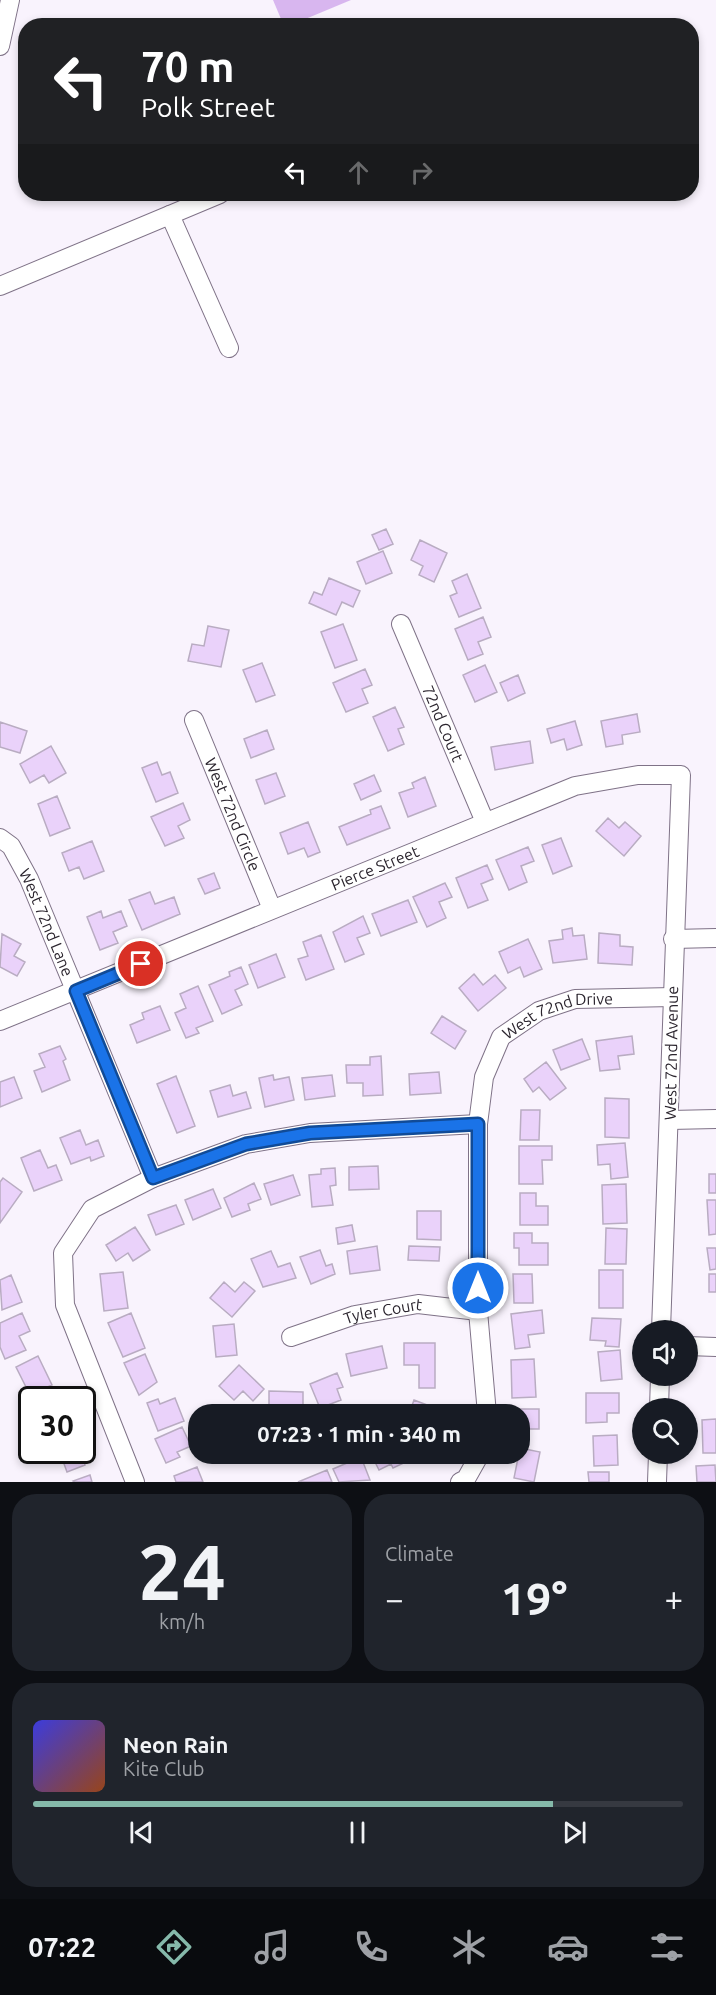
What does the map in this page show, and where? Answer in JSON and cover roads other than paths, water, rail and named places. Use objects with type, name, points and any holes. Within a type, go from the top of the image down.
[{"type":"street","points":[[0,46],[10,0]]},
{"type":"street","points":[[0,286],[203,201]]},
{"type":"street","points":[[170,215],[229,348]]},
{"type":"street","name":"72nd Court","points":[[400,624],[485,822]]},
{"type":"street","name":"West 72nd Circle","points":[[194,720],[272,909]]},
{"type":"street","name":"Pierce Street","points":[[0,1021],[575,786],[638,775],[681,775]]},
{"type":"street","name":"West 72nd Avenue","points":[[661,1320],[681,775]]},
{"type":"street","name":"West 72nd Lane","points":[[0,838],[11,846],[29,879],[153,1178]]},
{"type":"street","points":[[674,939],[716,938]]},
{"type":"street","name":"West 72nd Drive","points":[[486,1404],[478,1311],[478,1124],[484,1077],[501,1037],[539,1011],[575,999],[673,997]]},
{"type":"street","points":[[669,1120],[716,1119]]},
{"type":"street","points":[[135,1482],[65,1305],[63,1253],[92,1209],[153,1178],[246,1144],[310,1133],[478,1124]]},
{"type":"street","name":"Tyler Court","points":[[291,1337],[356,1315],[418,1304],[478,1311]]},
{"type":"street","points":[[698,1346],[716,1347]]},
{"type":"street","points":[[463,1481],[474,1464]]},
{"type":"street","points":[[657,1482],[658,1464]]}]
